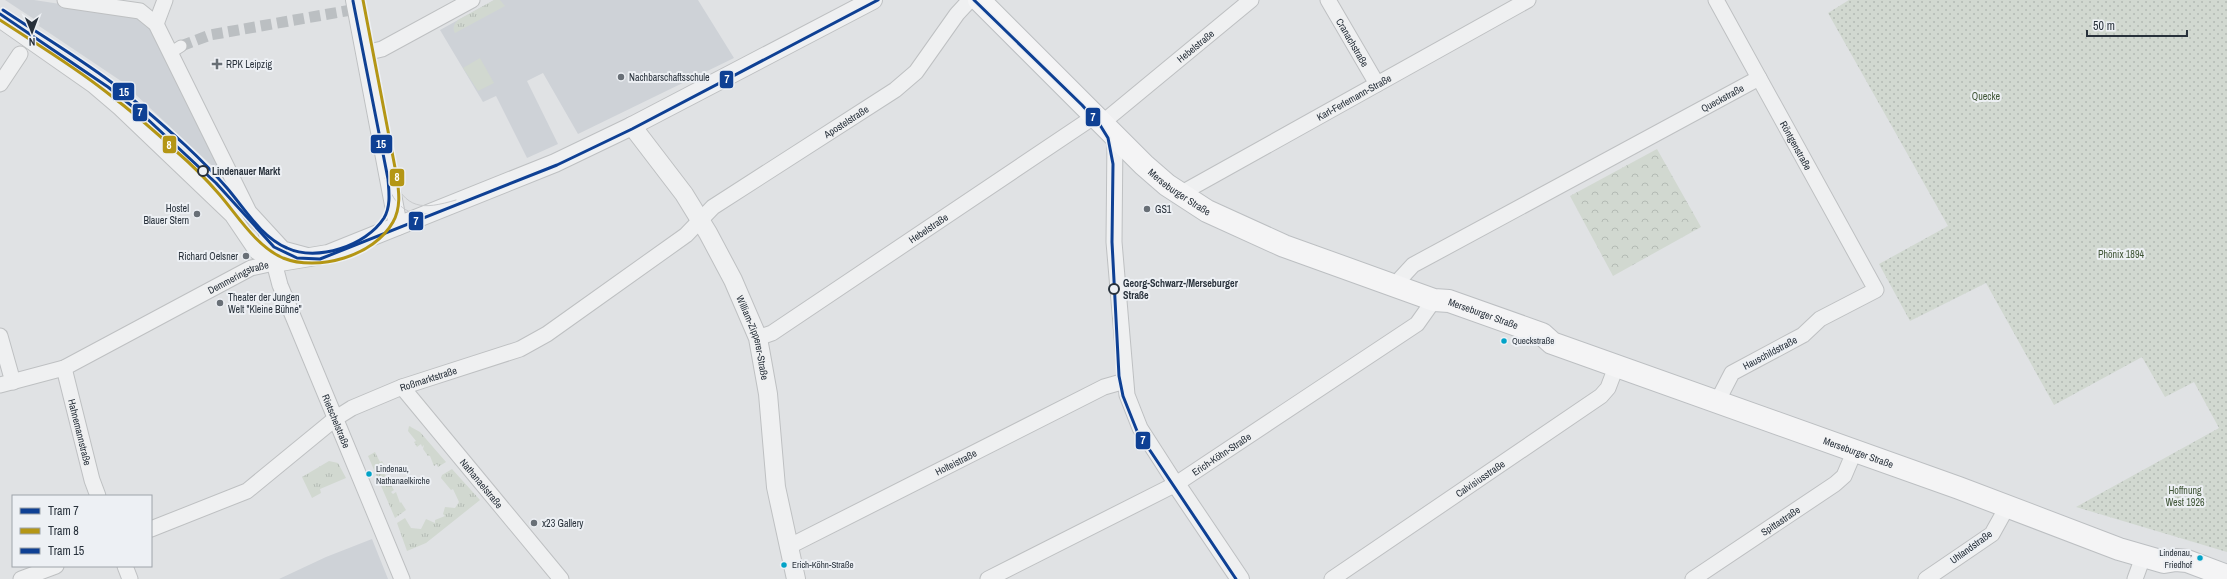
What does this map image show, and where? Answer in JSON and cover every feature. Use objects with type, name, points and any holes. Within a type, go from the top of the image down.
[{"type":"main road","name":"Merseburger Straße","points":[[979,0],[1104,125],[1180,194],[1207,211],[1267,239],[1434,300],[1439,306],[1473,323],[1540,344],[1552,343],[1616,367],[1855,450],[2143,557],[2164,562],[2176,560],[2187,562],[2227,576]]},
{"type":"main road","name":"Merseburger Straße","points":[[2164,562],[2171,570],[2201,579]]},
{"type":"street","points":[[65,0],[140,12],[156,24],[176,50],[244,204],[266,232],[283,249],[297,254],[312,256]]},
{"type":"street","points":[[156,24],[164,0]]},
{"type":"street","points":[[355,0],[398,226]]},
{"type":"street","points":[[365,53],[382,49],[472,0]]},
{"type":"street","name":"Demmeringstraße","points":[[6,384],[64,368],[272,255],[312,256],[328,254],[555,163],[632,126],[873,0]]},
{"type":"street","name":"Apostelstraße","points":[[700,220],[713,207],[895,90],[916,72],[956,14],[970,0]]},
{"type":"street","name":"Hebelstraße","points":[[758,338],[772,333],[1104,125],[1251,0]]},
{"type":"street","name":"Cranachstraße","points":[[1328,0],[1377,84]]},
{"type":"street","name":"Karl-Ferlemann-Straße","points":[[1180,194],[1528,0]]},
{"type":"street","name":"Röntgenstraße","points":[[1716,0],[1876,290]]},
{"type":"street","points":[[0,20],[93,85],[120,108],[232,215],[257,252],[272,255],[266,232]]},
{"type":"street","points":[[0,84],[20,54]]},
{"type":"street","name":"Queckstraße","points":[[1397,286],[1401,278],[1413,265],[1759,78]]},
{"type":"street","points":[[1104,125],[1127,395],[1140,428],[1240,579]]},
{"type":"street","name":"William-Zipperer-Straße","points":[[632,126],[700,220],[733,280],[758,338],[768,394],[776,487],[796,579]]},
{"type":"street","name":"Roßmarktstraße","points":[[152,529],[247,491],[336,418],[352,408],[402,387],[520,349],[547,334],[686,235],[700,220]]},
{"type":"street","name":"Rietschelstraße","points":[[272,255],[280,285],[402,579]]},
{"type":"street","name":"Hauschildstraße","points":[[1717,402],[1732,372],[1804,335],[1820,318],[1876,290]]},
{"type":"street","name":"Erich-Köhn-Straße","points":[[988,579],[1176,484],[1417,324],[1434,300]]},
{"type":"street","points":[[0,336],[6,384]]},
{"type":"street","name":"Calvisiusstraße","points":[[1332,579],[1601,396],[1608,388],[1616,367]]},
{"type":"street","name":"Hahnemannstraße","points":[[64,368],[92,480],[98,495]]},
{"type":"street","name":"Holteistraße","points":[[788,547],[1104,387],[1125,381]]},
{"type":"street","name":"Nathanaelstraße","points":[[402,387],[561,579]]},
{"type":"street","name":"Spittastraße","points":[[1693,579],[1836,484],[1844,476],[1855,450]]},
{"type":"street","name":"Uhlandstraße","points":[[1926,579],[1992,534],[2007,507]]},
{"type":"street","points":[[2135,579],[2143,557]]},
{"type":"street","points":[[21,579],[53,567]]},
{"type":"street","points":[[125,567],[130,579]]},
{"type":"shaded area","name":"Lindenauer Markt","points":[[5,0],[34,0],[132,15],[149,26],[224,177],[121,81],[39,26],[40,23]]},
{"type":"shaded area","name":"Nachbarschaftsschule","points":[[494,0],[698,0],[734,58],[578,134],[543,73],[527,81],[558,144],[527,158],[496,96],[483,102],[440,30]]},
{"type":"shaded area","points":[[372,539],[388,579],[279,579],[326,557]]},
{"type":"green space","points":[[494,0],[500,0],[505,6],[455,33],[454,26],[458,20]]},
{"type":"green space","points":[[1849,0],[2227,0],[2227,552],[2076,507],[2219,428],[2194,382],[2165,397],[2142,357],[2054,405],[1986,283],[1910,321],[1879,264],[1948,226],[1828,13]]},
{"type":"green space","points":[[480,58],[494,83],[478,91],[463,68]]},
{"type":"green space","points":[[1657,149],[1701,227],[1613,276],[1570,196]]},
{"type":"green space","points":[[409,426],[420,432],[446,462],[438,467],[437,464],[434,466],[430,456],[428,456],[423,449],[424,445],[422,447],[421,444],[417,447],[414,442],[416,441],[408,431]]},
{"type":"green space","points":[[375,452],[380,462],[382,461],[386,468],[381,468],[382,471],[380,472],[384,473],[388,480],[387,482],[389,482],[394,490],[391,492],[393,494],[396,492],[400,503],[401,502],[406,510],[395,518],[368,456]]},
{"type":"green space","points":[[329,461],[338,463],[346,478],[320,489],[321,493],[312,498],[302,477]]},
{"type":"green space","points":[[452,469],[480,500],[426,543],[407,551],[397,523],[405,518],[411,528],[421,529],[426,519],[435,523],[435,520],[445,516],[443,514],[445,507],[455,508],[459,502],[453,489],[451,490],[441,478],[442,475]]},
{"type":"tunnel","points":[[181,46],[210,35],[357,9]]},
{"type":"tram line","name":"8","points":[[0,20],[80,72],[142,120],[204,178],[248,230],[264,246],[283,258],[297,262],[312,263],[328,262],[359,252],[373,244],[384,234],[396,217],[399,194],[397,178],[363,0]]},
{"type":"tram line","name":"7","points":[[0,14],[108,87],[142,114],[216,183],[274,247],[297,258],[320,259],[557,165],[632,129],[878,0]]},
{"type":"tram line","name":"7","points":[[974,0],[1082,105],[1100,125],[1108,138],[1113,164],[1112,242],[1119,376],[1123,396],[1137,431],[1236,579]]},
{"type":"tram line","name":"15","points":[[3,10],[98,72],[149,113],[207,166],[254,222],[269,237],[287,248],[299,252],[312,253],[340,249],[365,236],[376,228],[384,218],[389,204],[388,179],[353,1]]},
{"type":"tram line","points":[[391,175],[403,195],[409,201],[416,204],[424,206],[456,200]]},
{"type":"tram line","points":[[385,178],[394,198],[399,205],[406,210],[413,213],[422,214],[444,211]]},
{"type":"place","name":"RPK Leipzig","points":[[217,64]]},
{"type":"place","name":"Nachbarschaftsschule","points":[[621,77]]},
{"type":"place","name":"Lindenauer Markt","points":[[203,171]]},
{"type":"place","name":"GS1","points":[[1147,209]]},
{"type":"place","name":"Hostel Blauer Stern","points":[[197,214]]},
{"type":"place","name":"Richard Oelsner","points":[[246,256]]},
{"type":"place","name":"Georg-Schwarz-/Merseburger Straße","points":[[1114,289]]},
{"type":"place","name":"Theater der Jungen Welt \"Kleine Bühne\"","points":[[220,303]]},
{"type":"place","name":"Queckstraße","points":[[1504,341]]},
{"type":"place","name":"Lindenau, Nathanaelkirche","points":[[369,474]]},
{"type":"place","name":"x23 Gallery","points":[[534,523]]},
{"type":"place","name":"Lindenau, Friedhof","points":[[2200,558]]},
{"type":"place","name":"Erich-Köhn-Straße","points":[[784,565]]},
{"type":"park label","name":"Quecke","points":[[1986,96]]},
{"type":"park label","name":"Phönix 1894","points":[[2121,254]]},
{"type":"park label","name":"Hoffnung West 1926","points":[[2185,496]]}]
